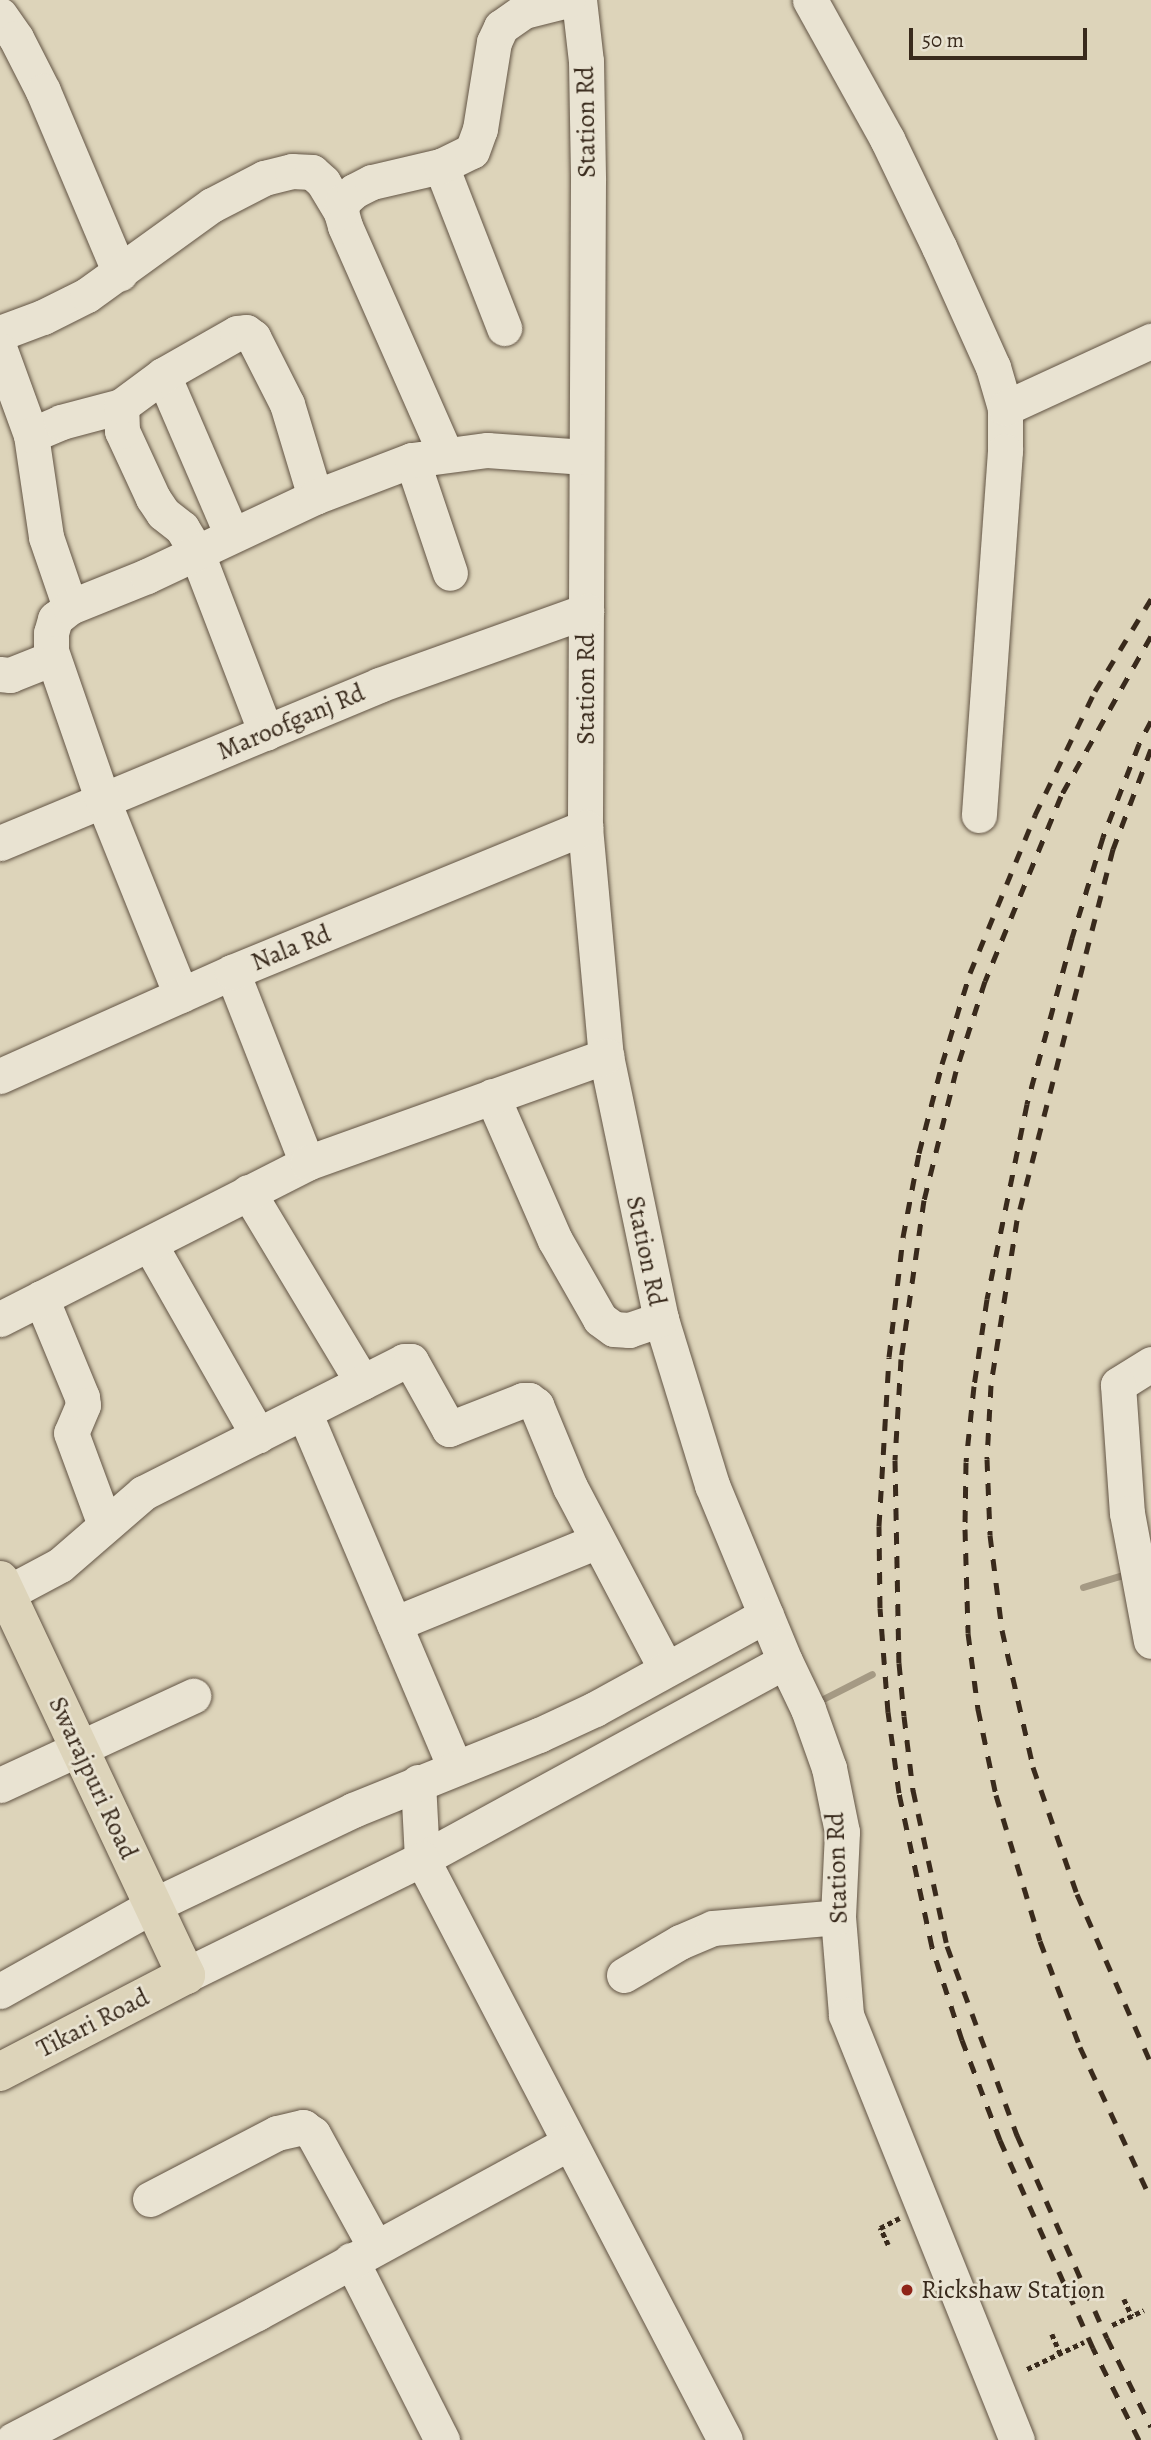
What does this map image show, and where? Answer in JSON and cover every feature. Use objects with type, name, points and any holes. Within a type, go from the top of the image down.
[{"type":"highway","name":"Swarajpuri Road","points":[[2,1590],[186,1975]]},
{"type":"highway","name":"Tikari Road","points":[[0,2071],[186,1975]]},
{"type":"street","points":[[810,0],[887,139],[934,235],[993,367],[1005,408],[1005,451],[979,815]]},
{"type":"street","points":[[341,212],[343,201],[363,186],[462,158],[477,143],[494,42],[512,8],[579,1]]},
{"type":"street","name":"Station Rd","points":[[579,1],[586,61],[588,180],[585,827],[606,1056],[661,1319],[712,1485],[785,1661],[808,1709],[829,1768],[842,1832],[838,1917],[846,2015],[1017,2440]]},
{"type":"street","points":[[0,15],[16,38],[43,90],[120,273]]},
{"type":"street","points":[[441,166],[504,328]]},
{"type":"street","points":[[0,333],[43,317],[87,295],[212,205],[273,176],[292,171],[312,172],[323,182],[341,212],[429,457],[450,573]]},
{"type":"street","points":[[31,435],[61,422],[121,406],[163,376],[237,333],[246,332],[253,337],[287,404],[315,497]]},
{"type":"street","points":[[1005,408],[1151,341]]},
{"type":"street","points":[[0,350],[31,435],[46,537],[70,607]]},
{"type":"street","points":[[163,376],[232,535]]},
{"type":"street","points":[[121,406],[122,431],[153,498],[163,513],[182,528],[197,553],[266,733]]},
{"type":"street","points":[[181,995],[103,801],[53,658],[51,633],[55,620],[70,607],[197,553],[315,497],[429,457],[487,450],[585,457]]},
{"type":"street","name":"Maroofganj Rd","points":[[0,843],[379,685],[586,611]]},
{"type":"street","points":[[0,674],[10,675],[53,658]]},
{"type":"street","name":"Nala Rd","points":[[0,1076],[232,972],[585,827]]},
{"type":"street","points":[[232,972],[307,1163]]},
{"type":"street","points":[[0,1319],[307,1163],[606,1056]]},
{"type":"street","points":[[492,1096],[555,1240],[600,1319],[614,1329],[629,1330],[661,1319]]},
{"type":"street","points":[[248,1192],[362,1382]]},
{"type":"street","points":[[150,1245],[258,1435]]},
{"type":"street","points":[[41,1298],[82,1397],[83,1405],[71,1433],[105,1525]]},
{"type":"street","points":[[2,1590],[60,1565],[143,1493],[404,1361],[411,1361],[416,1365],[439,1416],[449,1429],[529,1400],[540,1413],[570,1487],[666,1669]]},
{"type":"street","points":[[1151,1364],[1118,1385],[1139,1509],[1151,1641]]},
{"type":"street","points":[[304,1412],[454,1767]]},
{"type":"street","points":[[394,1624],[597,1541]]},
{"type":"street","points":[[0,1991],[152,1906],[418,1782],[550,1730],[766,1615]]},
{"type":"street","points":[[186,1975],[422,1859],[785,1661]]},
{"type":"street","points":[[0,1785],[193,1696]]},
{"type":"street","points":[[418,1782],[422,1859],[569,2143],[711,2436]]},
{"type":"street","points":[[624,1975],[680,1942],[713,1928],[838,1917]]},
{"type":"street","points":[[150,2199],[277,2133],[303,2127],[313,2134],[442,2440]]},
{"type":"street","points":[[13,2440],[569,2143]]},
{"type":"path","points":[[1124,2299],[1132,2316]]},
{"type":"path","points":[[1112,2325],[1144,2310]]},
{"type":"path","points":[[1052,2334],[1060,2353]]},
{"type":"path","points":[[1027,2369],[1084,2342]]},
{"type":"waterway","points":[[1083,1587],[1123,1575]]},
{"type":"waterway","points":[[821,1700],[872,1674]]},
{"type":"railway","points":[[1139,2440],[1093,2348],[1000,2140],[962,2040],[932,1947],[899,1793],[888,1712],[880,1608],[879,1526],[889,1357],[903,1237],[919,1153],[942,1064],[970,973],[1035,815],[1095,691],[1151,599]]},
{"type":"railway","points":[[1151,636],[1061,796],[985,981],[956,1071],[924,1200],[901,1359],[895,1460],[899,1663],[904,1716],[913,1790],[947,1946],[1017,2135],[1107,2338],[1151,2427]]},
{"type":"railway","points":[[1151,721],[1139,744],[1103,837],[1072,938],[1027,1104],[987,1299],[974,1386],[966,1462],[965,1529],[968,1633],[978,1709],[996,1795],[1040,1941],[1080,2047],[1151,2199]]},
{"type":"railway","points":[[1151,749],[1113,849],[1017,1220],[991,1385],[987,1459],[990,1535],[1002,1630],[1033,1767],[1077,1894],[1151,2063]]},
{"type":"place","name":"Rickshaw Station","points":[[907,2290]]}]
